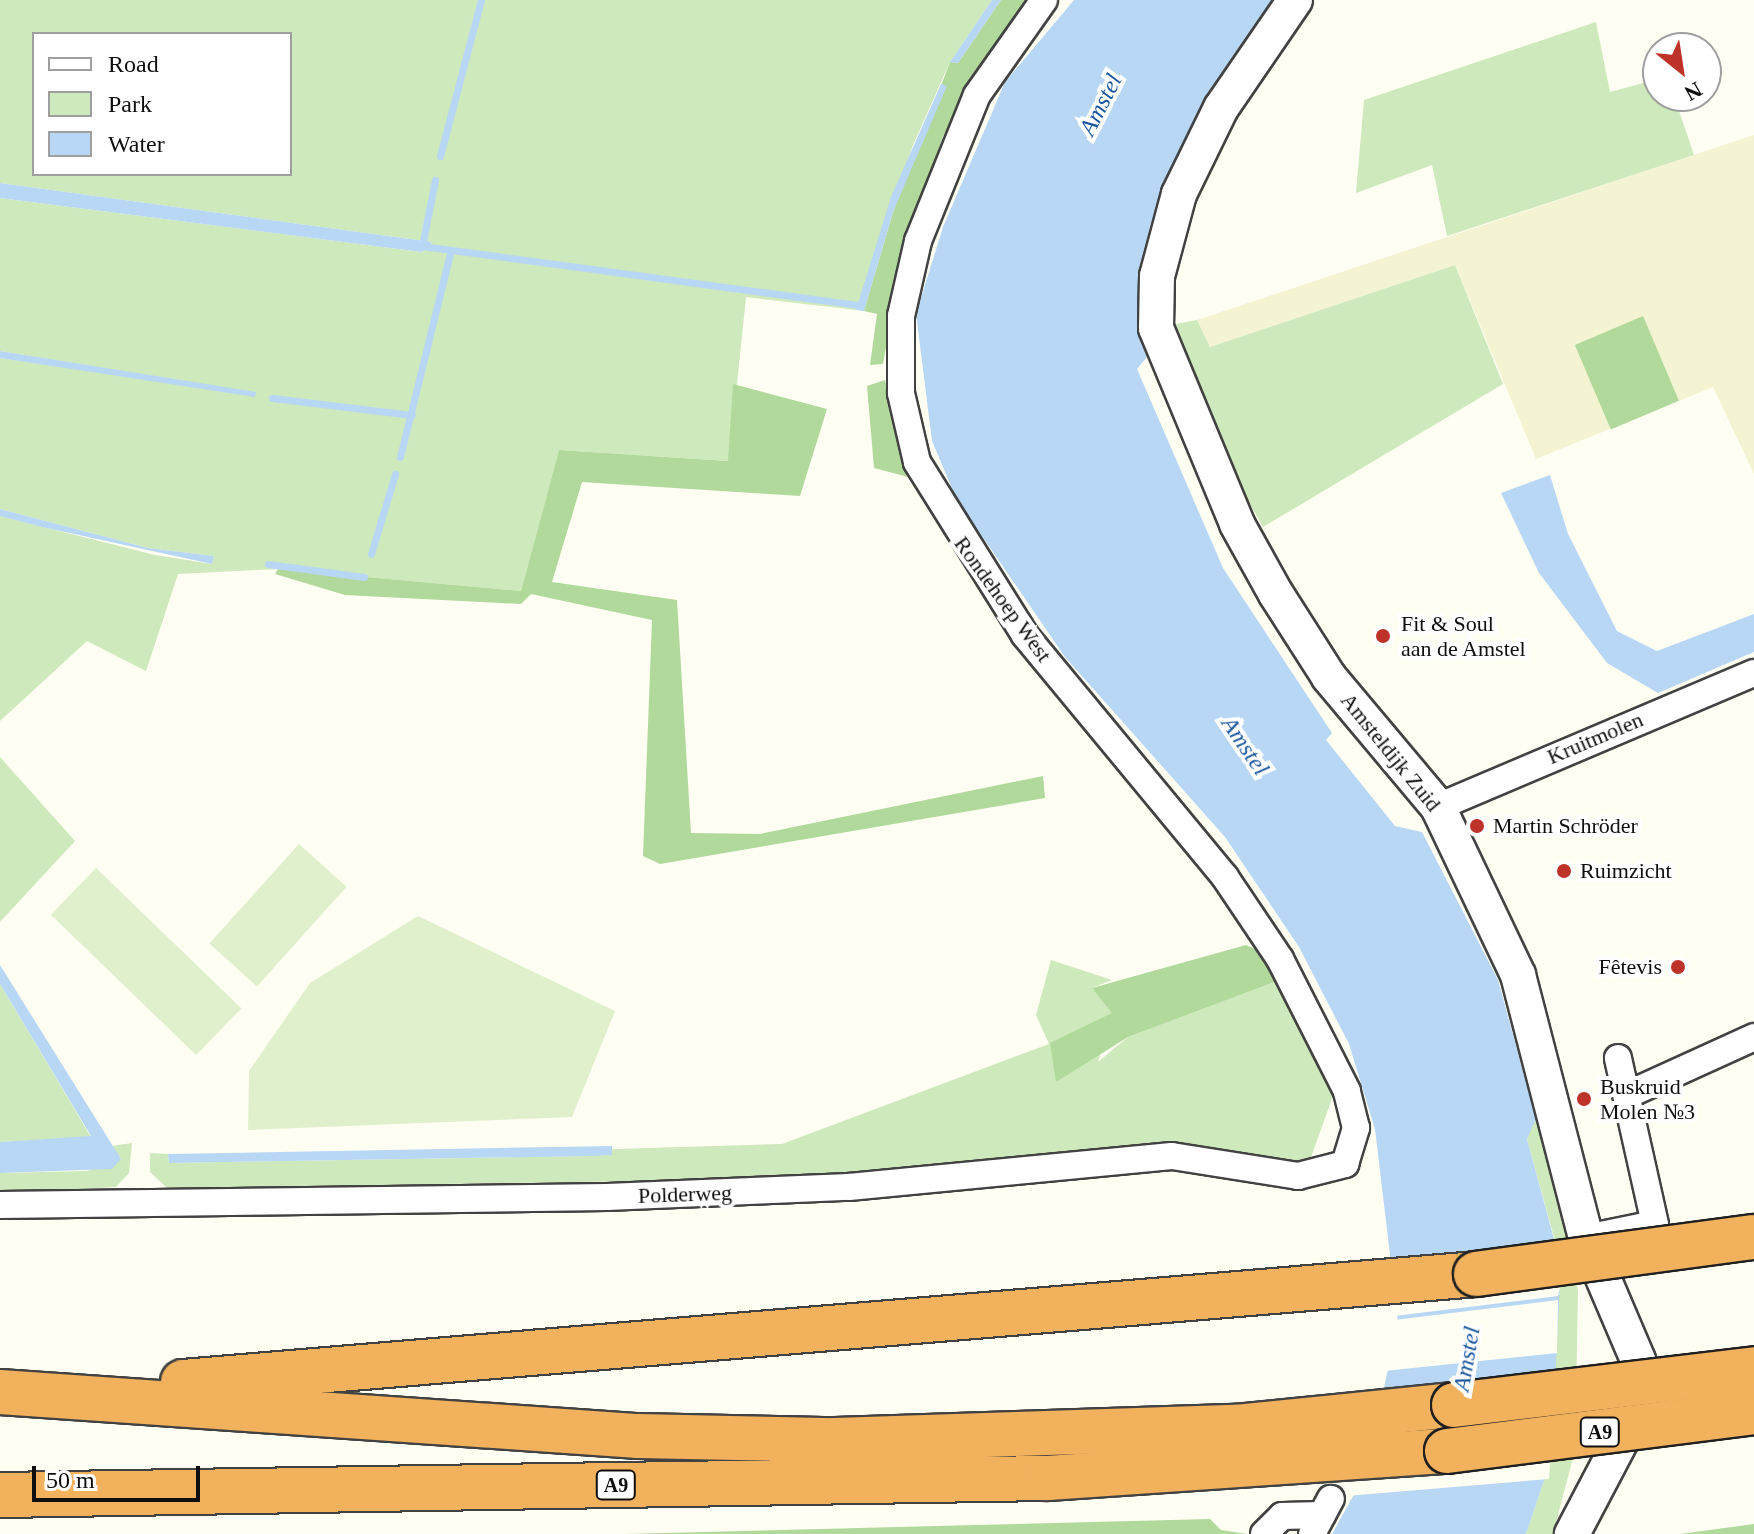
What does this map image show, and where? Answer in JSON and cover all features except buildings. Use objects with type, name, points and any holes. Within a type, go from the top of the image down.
[{"type":"highway","name":"A9","points":[[69,1393],[861,1322],[1201,1302],[1754,1237]]},
{"type":"highway","name":"A9","points":[[0,1495],[1048,1478],[1234,1447],[1454,1405],[1754,1369]]},
{"type":"highway","name":"A9","points":[[0,1392],[69,1393],[638,1436],[1042,1437],[1234,1447],[1447,1451],[1754,1412]]},
{"type":"street","name":"Rondehoep West","points":[[1044,0],[977,95],[918,241],[901,316],[901,393],[917,462],[1025,635],[1225,877],[1280,959],[1347,1091],[1354,1148]]},
{"type":"street","name":"Amsteldijk Zuid","points":[[1295,0],[1221,108],[1179,194],[1157,276],[1156,328],[1237,524],[1276,594],[1329,677],[1438,807],[1518,975],[1586,1238],[1638,1360],[1639,1385],[1609,1474],[1572,1534]]},
{"type":"street","name":"Kruitmolen","points":[[1438,807],[1754,673]]},
{"type":"street","points":[[1627,1095],[1754,1037]]},
{"type":"street","points":[[1586,1238],[1655,1224],[1618,1058]]},
{"type":"street","name":"Polderweg","points":[[0,1205],[607,1197],[863,1186],[1172,1156],[1298,1176],[1337,1170],[1354,1148]]},
{"type":"street","points":[[1264,1534],[1282,1516],[1322,1516]]},
{"type":"green space","points":[[0,0],[992,0],[950,62],[913,145],[856,310],[746,297],[729,461],[559,450],[521,591],[278,569],[178,574],[146,671],[87,641],[0,721],[0,516],[155,555],[212,564],[214,556],[148,548],[0,509],[0,358],[256,393],[0,351],[0,198],[422,252],[432,242],[0,183]]},
{"type":"green space","points":[[1001,0],[1031,0],[1000,36],[943,136],[903,252],[883,364],[870,365],[877,314],[864,311],[893,212],[950,62],[958,63]]},
{"type":"green space","points":[[1596,22],[1610,92],[1642,83],[1642,112],[1679,112],[1694,155],[1447,236],[1432,165],[1356,193],[1364,100]]},
{"type":"green space","points":[[1754,135],[1754,474],[1713,387],[1536,459],[1455,265],[1210,347],[1197,320]]},
{"type":"green space","points":[[1455,265],[1503,384],[1263,527],[1198,411],[1171,325],[1197,320],[1210,347]]},
{"type":"green space","points":[[1643,316],[1679,401],[1611,430],[1575,345]]},
{"type":"green space","points":[[885,380],[908,477],[874,468],[867,386]]},
{"type":"green space","points":[[733,384],[827,409],[800,496],[582,482],[552,582],[677,600],[691,833],[760,834],[1043,776],[1045,798],[660,864],[643,856],[652,620],[531,594],[521,604],[345,595],[275,574],[278,569],[521,591],[559,450],[728,461]]},
{"type":"green space","points":[[0,757],[75,841],[0,922]]},
{"type":"green space","points":[[299,844],[347,887],[257,986],[209,944]]},
{"type":"green space","points":[[96,868],[241,1008],[196,1055],[51,915]]},
{"type":"green space","points":[[418,916],[615,1011],[572,1117],[248,1130],[249,1071],[310,983]]},
{"type":"green space","points":[[1246,945],[1269,955],[1283,979],[1128,1037],[1056,1082],[1050,1043],[1112,1013],[1092,988]]},
{"type":"green space","points":[[1051,960],[1112,980],[1092,988],[1113,1013],[1098,1062],[1128,1037],[1283,979],[1335,1090],[1309,1163],[1172,1143],[783,1179],[167,1188],[150,1172],[150,1153],[168,1154],[169,1163],[590,1156],[615,1149],[782,1144],[1049,1044],[1036,1015]]},
{"type":"green space","points":[[0,984],[91,1137],[0,1142]]},
{"type":"green space","points":[[1542,1102],[1578,1291],[1575,1450],[1553,1534],[1526,1534],[1551,1460],[1555,1241],[1527,1139]]},
{"type":"green space","points":[[132,1143],[129,1173],[116,1187],[0,1193],[0,1173],[87,1171],[121,1159],[112,1146]]},
{"type":"green space","points":[[1210,1519],[1221,1530],[1247,1534],[624,1534]]},
{"type":"green space","points":[[1754,1524],[1754,1534],[1680,1534]]},
{"type":"water","points":[[992,0],[1001,0],[958,63],[950,62]]},
{"type":"water","name":"Amstel","points":[[1074,0],[1276,0],[1178,152],[1150,226],[1139,294],[1147,357],[1137,369],[1223,568],[1332,733],[1326,740],[1395,826],[1422,832],[1498,980],[1536,1119],[1527,1139],[1561,1265],[1551,1460],[1526,1534],[1332,1534],[1366,1473],[1398,1322],[1375,1129],[1349,1044],[1299,947],[1225,837],[1065,657],[956,498],[932,441],[916,314],[943,227],[1005,82]]},
{"type":"water","points":[[941,84],[947,86],[893,212],[864,311],[856,310],[891,197]]},
{"type":"water","points":[[0,183],[432,242],[422,252],[0,198]]},
{"type":"water","points":[[0,351],[256,392],[255,397],[0,358]]},
{"type":"water","points":[[1550,475],[1568,534],[1617,631],[1657,651],[1754,614],[1754,652],[1658,693],[1607,663],[1539,573],[1501,493]]},
{"type":"water","points":[[0,509],[148,548],[214,556],[212,564],[42,527],[0,516]]},
{"type":"water","points":[[0,965],[121,1159],[112,1169],[0,1173],[0,1142],[91,1136],[0,984]]},
{"type":"water","points":[[612,1146],[612,1155],[591,1156],[169,1163],[168,1154]]},
{"type":"pier","points":[[1565,1265],[1558,1296],[1394,1316],[1390,1266]]},
{"type":"pier","points":[[1558,1300],[1557,1353],[1384,1371],[1394,1320]]},
{"type":"pier","points":[[1556,1375],[1549,1479],[1346,1496],[1362,1471],[1378,1397]]},
{"type":"waterway","points":[[440,156],[481,0]]},
{"type":"waterway","points":[[435,180],[422,246],[861,305]]},
{"type":"waterway","points":[[400,457],[451,250]]},
{"type":"waterway","points":[[272,398],[412,415]]},
{"type":"waterway","points":[[371,554],[395,474]]},
{"type":"waterway","points":[[268,564],[364,577]]},
{"type":"place","name":"Fit & Soul aan de Amstel","points":[[1383,636]]},
{"type":"place","name":"Martin Schröder","points":[[1477,826]]},
{"type":"place","name":"Ruimzicht","points":[[1564,871]]},
{"type":"place","name":"Fêtevis","points":[[1678,967]]},
{"type":"place","name":"Buskruid Molen №3","points":[[1584,1099]]}]
